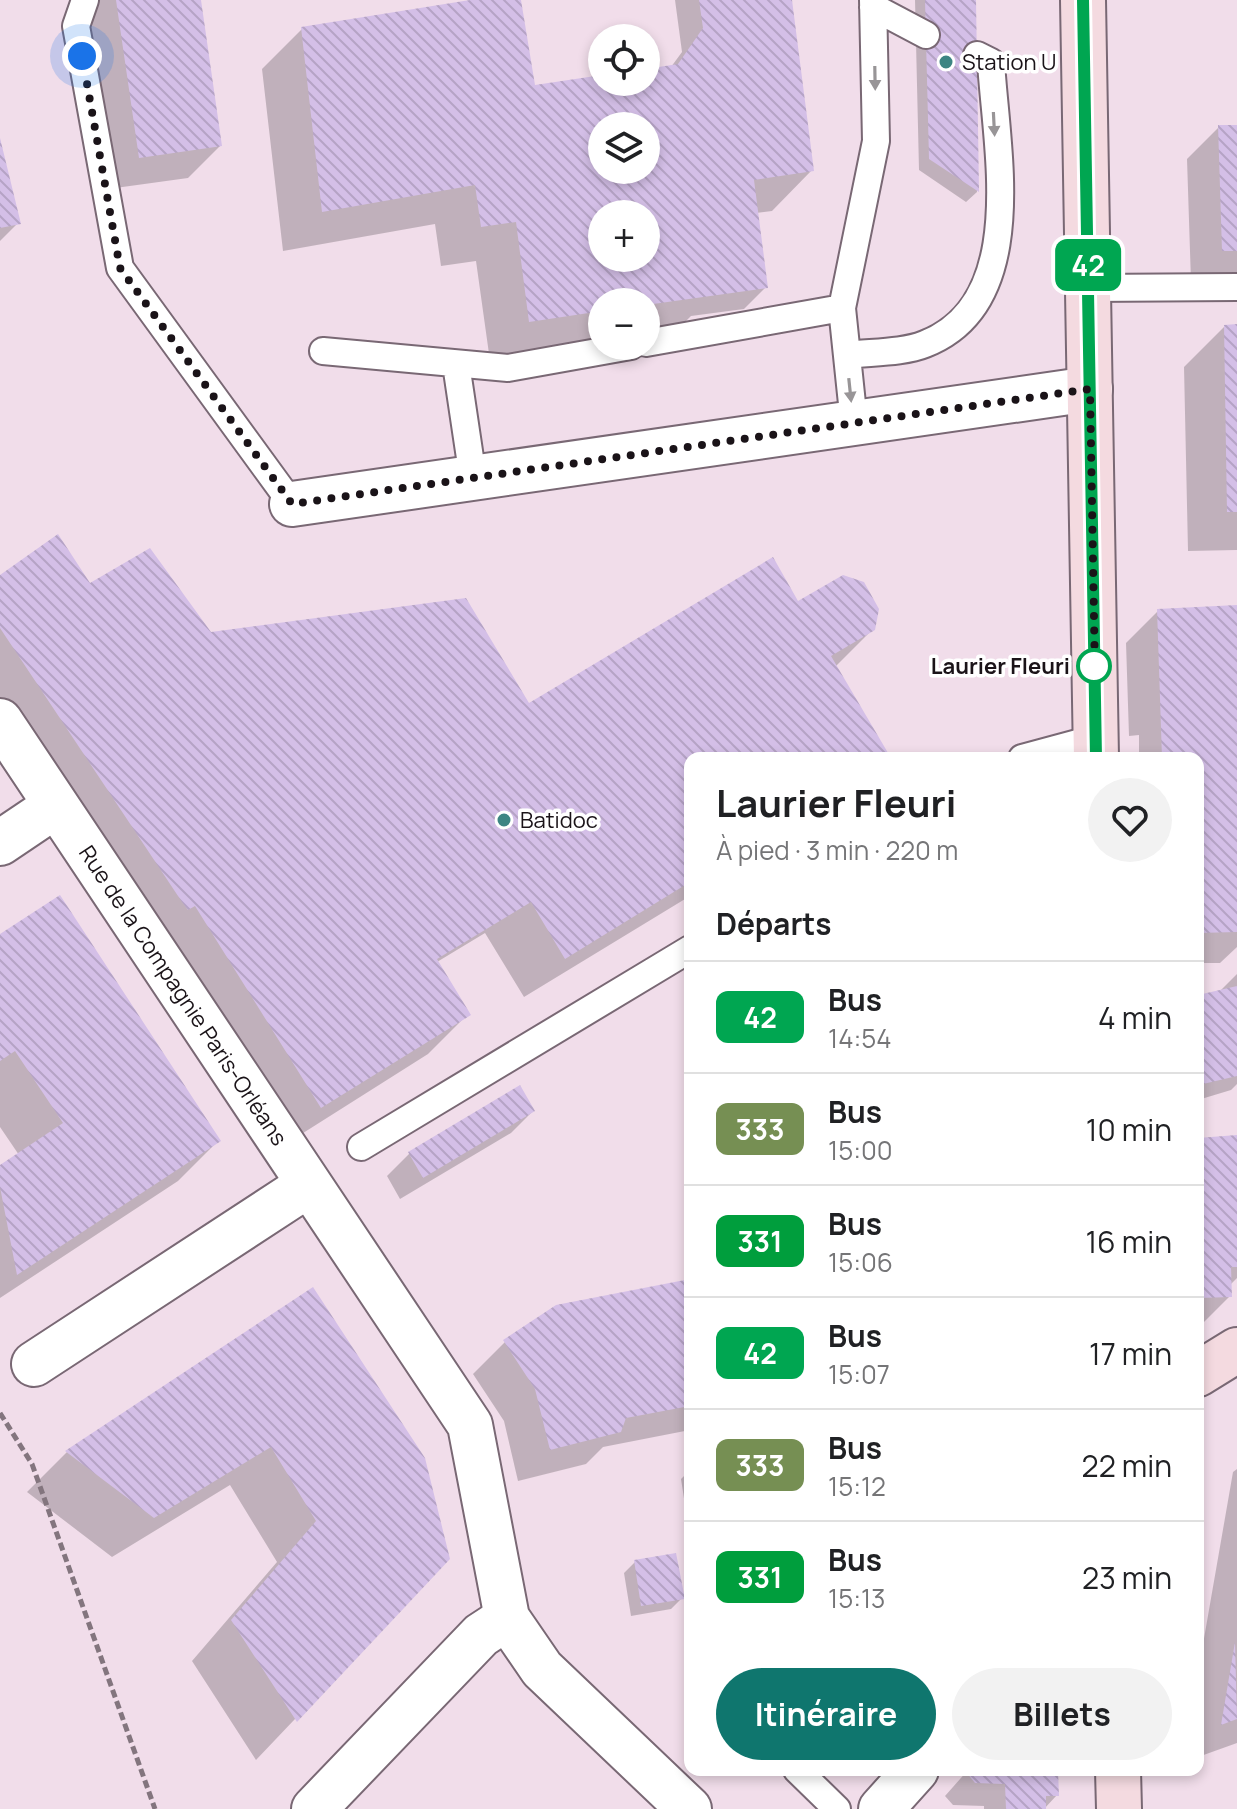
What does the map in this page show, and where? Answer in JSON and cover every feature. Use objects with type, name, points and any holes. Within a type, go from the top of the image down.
[{"type":"main road","points":[[1083,0],[1096,748]]},
{"type":"main road","points":[[1204,1370],[1237,1350]]},
{"type":"main road","points":[[1118,1776],[1119,1809]]},
{"type":"street","points":[[292,504],[1090,389]]},
{"type":"street","name":"Rue de la Compagnie Paris-Orléans","points":[[0,721],[470,1425],[507,1618],[542,1669],[689,1809]]},
{"type":"street","points":[[0,843],[55,806]]},
{"type":"street","points":[[34,1364],[308,1185]]},
{"type":"street","points":[[314,1809],[481,1635],[507,1618]]},
{"type":"street","points":[[881,1809],[911,1776]]},
{"type":"lane","points":[[85,0],[76,26],[120,268],[292,504]]},
{"type":"lane","points":[[873,3],[926,35]]},
{"type":"lane","points":[[854,423],[842,308],[876,141],[873,3]]},
{"type":"lane","points":[[847,355],[924,345],[952,329],[976,304],[996,259],[1000,223],[991,62],[977,55]]},
{"type":"lane","points":[[1088,288],[1237,287]]},
{"type":"lane","points":[[660,340],[842,308]]},
{"type":"lane","points":[[323,351],[508,368],[588,354]]},
{"type":"lane","points":[[456,364],[473,478]]},
{"type":"lane","points":[[1066,752],[1096,748]]},
{"type":"lane","points":[[361,1147],[684,953]]},
{"type":"lane","points":[[803,1776],[837,1809]]},
{"type":"path","points":[[0,1413],[32,1464],[155,1809]]},
{"type":"building","points":[[116,0],[201,0],[222,146],[139,158]]},
{"type":"building","points":[[470,0],[521,0],[535,85],[588,77],[588,96],[660,96],[660,67],[678,64],[703,28],[699,0],[792,0],[814,171],[754,180],[768,288],[660,303],[660,288],[588,288],[588,313],[529,322],[516,222],[481,227],[475,185],[322,212],[301,27]]},
{"type":"building","points":[[925,0],[976,0],[979,192],[929,159]]},
{"type":"building","points":[[1218,125],[1237,125],[1237,251],[1222,251]]},
{"type":"building","points":[[0,138],[21,224],[0,228]]},
{"type":"building","points":[[1237,324],[1237,512],[1227,512],[1224,325]]},
{"type":"building","points":[[58,534],[90,583],[150,548],[211,632],[466,598],[529,703],[773,557],[798,601],[843,575],[864,582],[879,609],[875,630],[831,656],[887,752],[684,752],[684,886],[565,959],[531,902],[437,959],[471,1015],[321,1108],[195,906],[188,910],[182,902],[0,628],[0,575]]},
{"type":"building","points":[[1237,605],[1237,932],[1204,933],[1204,752],[1162,752],[1157,609]]},
{"type":"building","points":[[60,895],[221,1141],[17,1275],[0,1187],[0,1165],[63,1123],[15,1051],[0,1061],[0,934]]},
{"type":"building","points":[[1237,986],[1237,1076],[1204,1084],[1204,994]]},
{"type":"building","points":[[520,1085],[535,1111],[423,1178],[408,1152]]},
{"type":"building","points":[[1237,1135],[1237,1267],[1231,1267],[1232,1297],[1204,1298],[1204,1138]]},
{"type":"building","points":[[684,1280],[684,1407],[626,1418],[621,1432],[550,1450],[535,1389],[503,1340],[556,1305]]},
{"type":"building","points":[[313,1287],[425,1458],[450,1559],[297,1722],[231,1620],[316,1521],[271,1447],[154,1518],[65,1451]]},
{"type":"building","points":[[676,1553],[684,1599],[641,1606],[634,1560]]},
{"type":"building","points":[[1235,1642],[1237,1719],[1221,1725]]},
{"type":"building","points":[[969,1776],[1058,1776],[1059,1796],[1046,1796],[1046,1809],[1006,1809],[1005,1784],[975,1783]]},
{"type":"bus line","name":"42","points":[[1083,0],[1096,752]]},
{"type":"place","name":"Station U","points":[[946,62]]},
{"type":"place","name":"Laurier Fleuri","points":[[1094,666]]},
{"type":"place","name":"Batidoc","points":[[504,820]]},
{"type":"route","points":[[82,56],[120,268],[292,504],[1090,389],[1095,675],[1094,666]]}]
